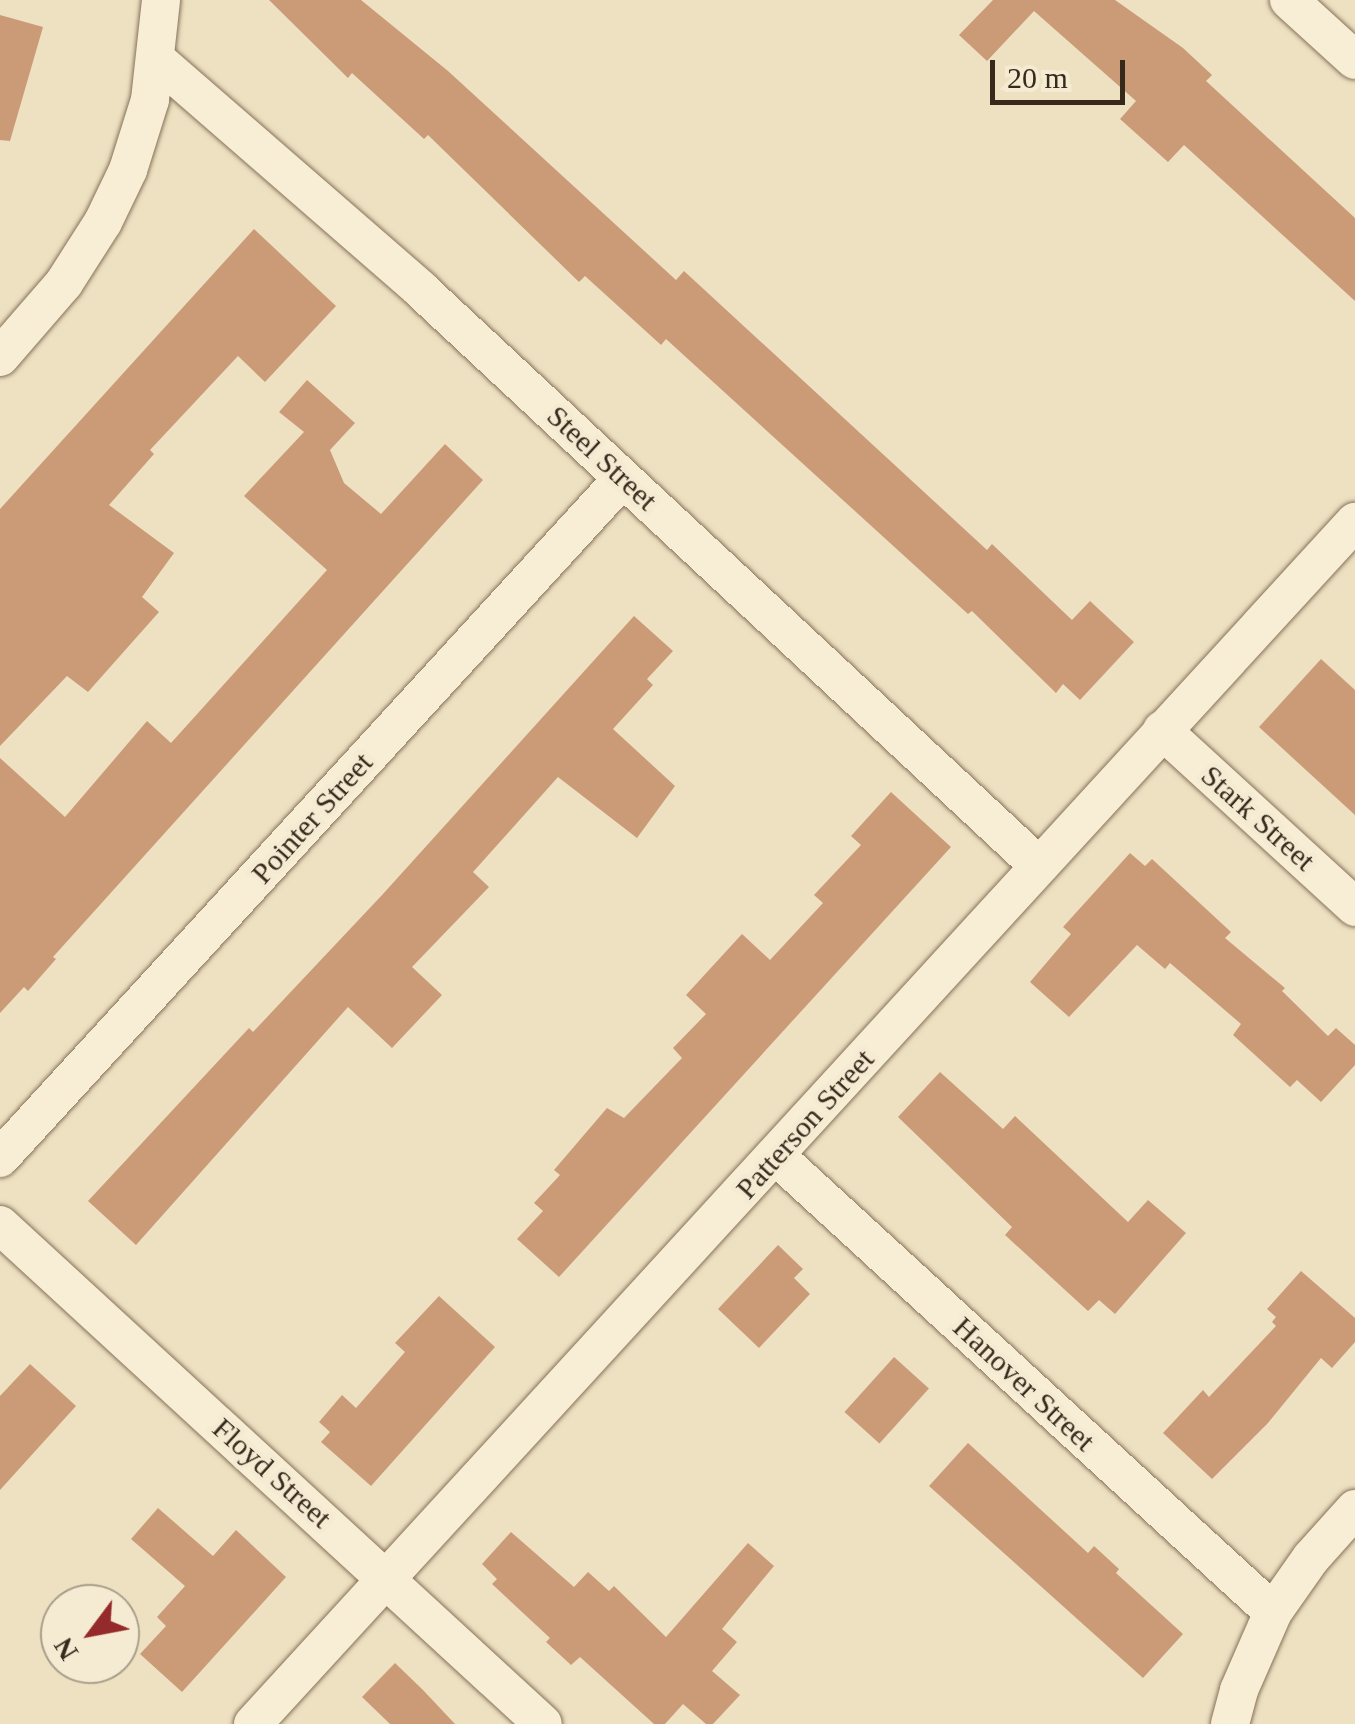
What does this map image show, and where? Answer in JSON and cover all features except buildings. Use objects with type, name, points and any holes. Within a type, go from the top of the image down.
[{"type":"street","points":[[0,357],[64,283],[103,222],[128,170],[157,60],[161,0]]},
{"type":"street","points":[[1290,0],[1355,60]]},
{"type":"street","name":"Steel Street","points":[[157,60],[420,289],[1039,866]]},
{"type":"street","name":"Pointer Street","points":[[0,1158],[623,478]]},
{"type":"street","name":"Patterson Street","points":[[253,1724],[1355,522]]},
{"type":"street","name":"Stark Street","points":[[1162,730],[1355,907]]},
{"type":"street","name":"Hanover Street","points":[[776,1156],[1273,1612]]},
{"type":"street","name":"Floyd Street","points":[[0,1225],[543,1724]]},
{"type":"street","points":[[1230,1724],[1239,1690],[1273,1612],[1310,1558],[1355,1509]]}]
